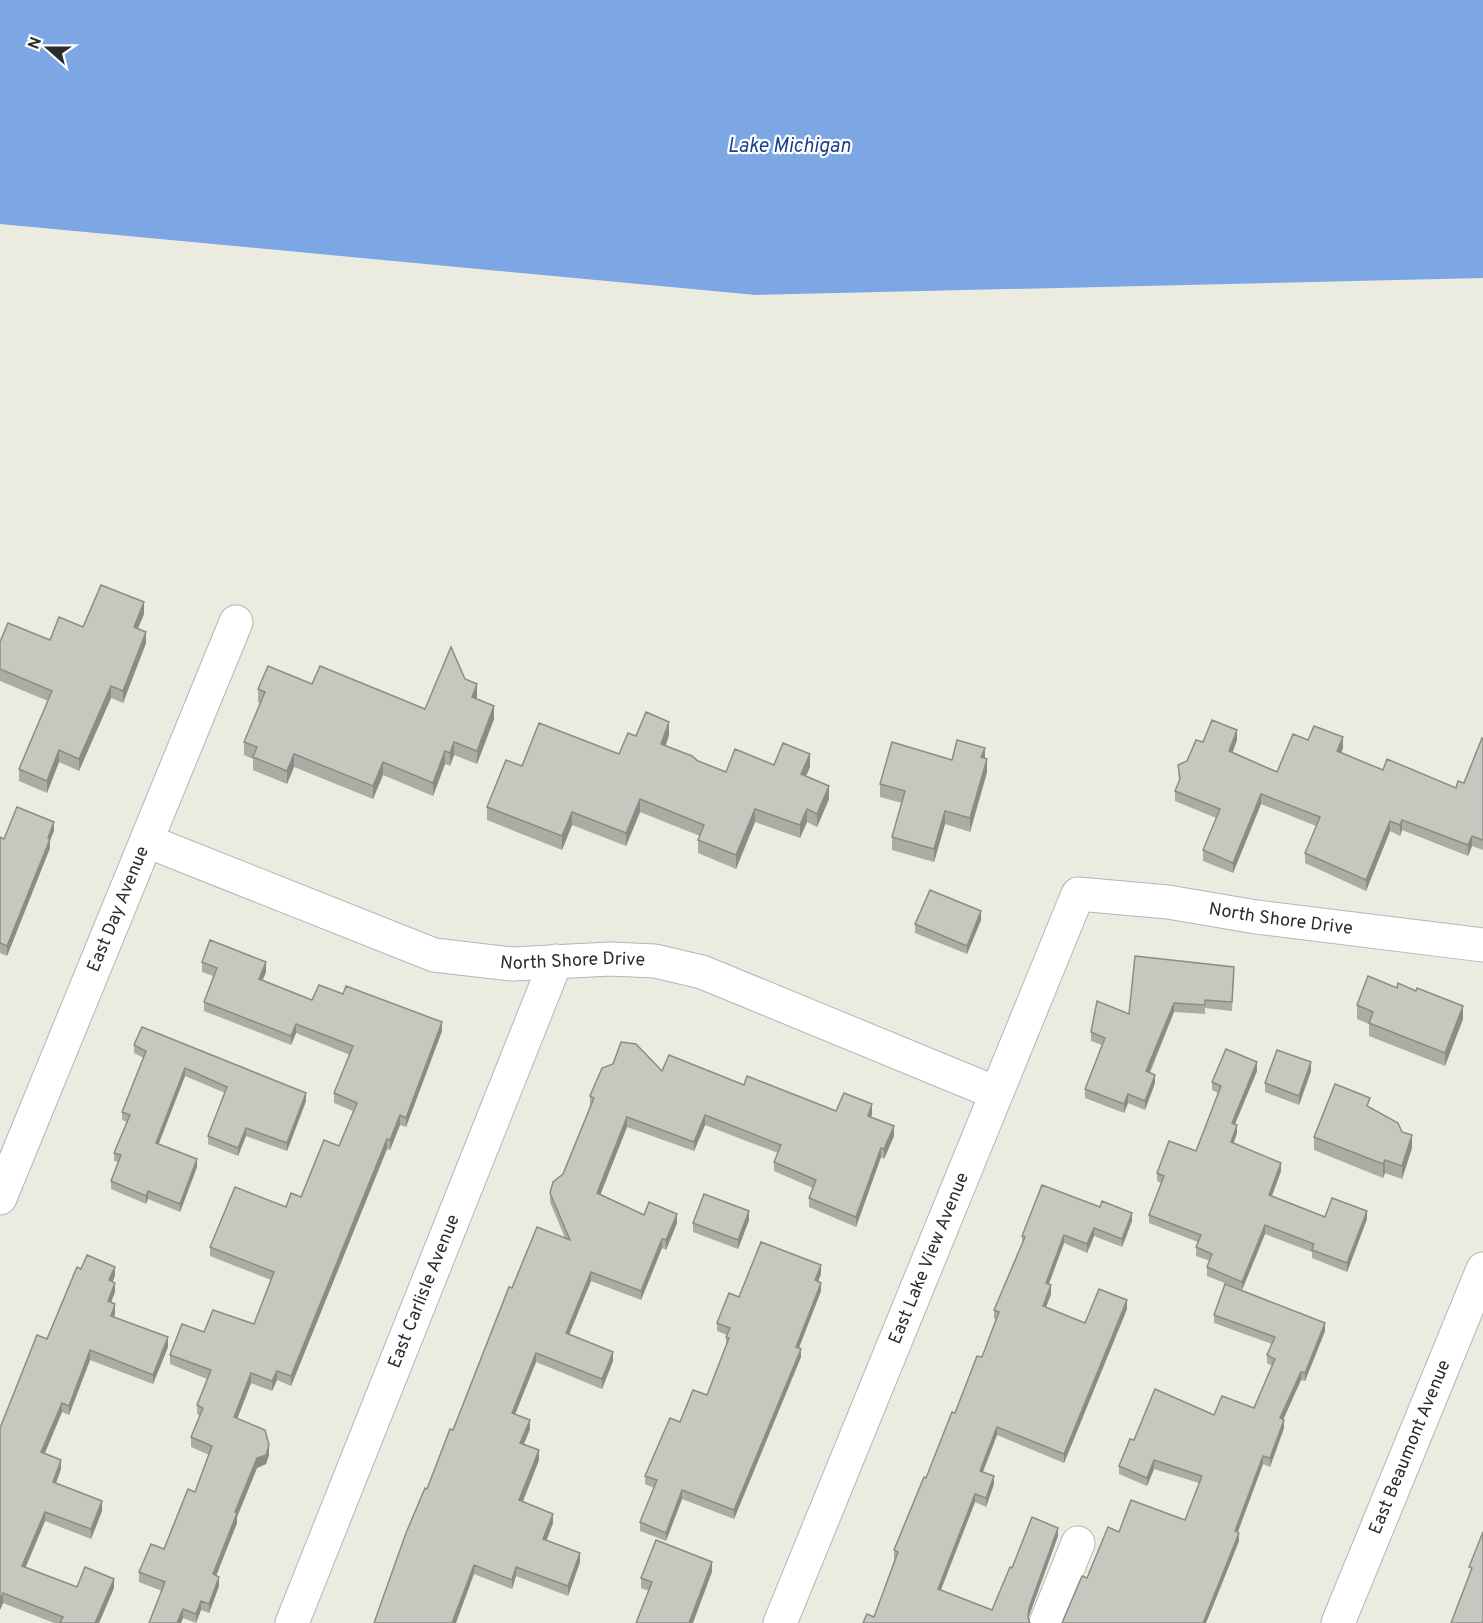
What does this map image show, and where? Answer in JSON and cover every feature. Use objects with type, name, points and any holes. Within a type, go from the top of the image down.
[{"type":"street","name":"East Day Avenue","points":[[0,1198],[236,622]]},
{"type":"street","name":"North Shore Drive","points":[[147,841],[434,955],[512,964],[556,961],[655,961],[702,972],[996,1093]]},
{"type":"street","name":"North Shore Drive","points":[[1078,894],[1168,902],[1257,917],[1483,945]]},
{"type":"street","name":"East Lake View Avenue","points":[[780,1623],[1078,894]]},
{"type":"street","name":"East Carlisle Avenue","points":[[292,1623],[556,961]]},
{"type":"street","name":"East Beaumont Avenue","points":[[1338,1623],[1483,1269]]},
{"type":"street","points":[[1046,1623],[1078,1543]]},
{"type":"water","name":"Lake Michigan","points":[[0,0],[1483,0],[1483,278],[756,295],[0,224]]},
{"type":"building","points":[[101,585],[144,602],[134,627],[146,632],[123,691],[111,686],[79,759],[59,750],[47,781],[19,769],[52,691],[0,669],[0,642],[8,623],[50,640],[59,617],[83,627]]},
{"type":"building","points":[[451,647],[465,679],[477,684],[472,697],[494,706],[477,751],[454,742],[450,753],[445,751],[433,783],[383,762],[373,786],[294,754],[287,771],[253,757],[257,747],[244,742],[265,692],[258,689],[268,666],[312,684],[320,666],[425,709]]},
{"type":"building","points":[[646,712],[669,722],[661,744],[726,772],[735,749],[774,765],[783,743],[810,754],[801,774],[829,786],[817,814],[807,809],[800,825],[755,809],[736,855],[698,840],[704,825],[640,799],[626,833],[572,812],[562,836],[487,807],[506,760],[522,766],[539,723],[619,754],[628,733],[636,736]]},
{"type":"building","points":[[1212,720],[1237,730],[1229,751],[1277,772],[1293,734],[1308,740],[1314,726],[1343,737],[1337,751],[1383,770],[1387,759],[1456,788],[1458,781],[1464,783],[1482,738],[1483,840],[1472,836],[1468,845],[1402,820],[1400,825],[1390,821],[1366,880],[1305,853],[1320,817],[1261,794],[1233,863],[1203,850],[1220,809],[1175,791],[1180,779],[1178,765],[1187,761],[1196,740],[1203,742]]},
{"type":"building","points":[[957,740],[985,748],[981,757],[987,759],[970,818],[945,811],[934,849],[892,837],[905,791],[880,784],[892,742],[952,760]]},
{"type":"building","points":[[17,807],[54,822],[48,838],[50,839],[7,946],[0,943],[0,837],[4,839]]},
{"type":"building","points":[[930,890],[981,911],[967,946],[915,924]]},
{"type":"building","points":[[210,940],[266,962],[259,979],[312,1000],[319,985],[343,994],[346,986],[442,1022],[406,1118],[400,1115],[390,1140],[387,1139],[291,1376],[277,1371],[272,1381],[251,1373],[234,1417],[265,1430],[269,1445],[266,1455],[257,1458],[235,1512],[237,1513],[213,1574],[219,1577],[209,1604],[201,1601],[196,1614],[183,1609],[177,1623],[149,1623],[165,1582],[139,1572],[151,1544],[164,1549],[188,1489],[195,1492],[212,1446],[191,1437],[203,1408],[197,1405],[211,1370],[170,1355],[182,1324],[204,1332],[213,1310],[254,1324],[274,1272],[210,1247],[235,1187],[286,1207],[291,1193],[301,1197],[324,1140],[339,1146],[357,1103],[334,1093],[353,1046],[296,1024],[291,1036],[204,1002],[217,968],[202,962]]},
{"type":"building","points":[[1135,956],[1234,967],[1232,1002],[1205,1000],[1205,1005],[1174,1003],[1146,1071],[1155,1075],[1145,1101],[1128,1094],[1124,1104],[1085,1089],[1105,1038],[1091,1032],[1097,1001],[1129,1014]]},
{"type":"building","points":[[1368,976],[1397,988],[1398,983],[1416,991],[1417,988],[1463,1006],[1445,1053],[1369,1023],[1373,1012],[1357,1005]]},
{"type":"building","points":[[142,1027],[306,1093],[287,1143],[246,1128],[238,1148],[208,1136],[227,1087],[185,1068],[156,1143],[197,1159],[180,1204],[148,1191],[146,1196],[111,1181],[121,1155],[114,1153],[130,1115],[122,1112],[146,1051],[134,1045]]},
{"type":"building","points":[[621,1042],[636,1044],[662,1071],[669,1055],[744,1085],[747,1076],[836,1111],[844,1093],[872,1104],[868,1116],[894,1126],[884,1149],[881,1148],[856,1217],[809,1198],[816,1180],[774,1162],[781,1145],[705,1115],[694,1142],[627,1117],[597,1193],[644,1215],[649,1202],[677,1214],[666,1240],[662,1239],[641,1291],[591,1272],[566,1333],[613,1352],[602,1379],[536,1353],[512,1413],[530,1420],[520,1443],[539,1450],[519,1500],[553,1514],[543,1539],[580,1553],[568,1586],[516,1567],[512,1580],[474,1565],[452,1623],[374,1623],[406,1533],[425,1488],[427,1489],[450,1429],[453,1430],[509,1287],[512,1288],[537,1227],[570,1240],[550,1193],[553,1182],[563,1174],[594,1098],[590,1096],[602,1068],[613,1064]]},
{"type":"building","points":[[1226,1049],[1257,1062],[1232,1123],[1237,1125],[1231,1142],[1281,1163],[1269,1195],[1325,1217],[1332,1198],[1367,1211],[1347,1263],[1312,1250],[1314,1244],[1265,1225],[1242,1282],[1207,1267],[1212,1254],[1196,1247],[1201,1235],[1149,1215],[1164,1176],[1157,1173],[1169,1141],[1196,1151],[1221,1086],[1212,1082]]},
{"type":"building","points":[[1277,1050],[1311,1062],[1299,1096],[1265,1083]]},
{"type":"building","points":[[1335,1084],[1370,1098],[1367,1106],[1398,1123],[1402,1132],[1412,1135],[1402,1166],[1385,1160],[1383,1164],[1314,1137]]},
{"type":"building","points":[[1042,1185],[1100,1207],[1102,1201],[1132,1213],[1122,1239],[1094,1228],[1087,1244],[1064,1235],[1046,1283],[1051,1285],[1043,1306],[1085,1323],[1099,1289],[1127,1300],[1064,1454],[997,1427],[980,1471],[994,1476],[986,1498],[975,1494],[938,1589],[992,1610],[1032,1517],[1058,1528],[1029,1608],[1030,1623],[863,1623],[867,1614],[874,1617],[898,1552],[894,1550],[924,1477],[926,1478],[952,1412],[955,1413],[977,1356],[982,1357],[999,1312],[994,1310],[1025,1237],[1022,1236]]},
{"type":"building","points":[[704,1194],[749,1211],[738,1240],[693,1223]]},
{"type":"building","points":[[761,1242],[821,1265],[815,1280],[821,1283],[796,1347],[801,1349],[734,1510],[682,1490],[666,1533],[640,1522],[657,1480],[645,1476],[670,1418],[680,1422],[693,1390],[707,1395],[729,1338],[726,1337],[730,1328],[717,1323],[729,1293],[739,1297]]},
{"type":"building","points":[[87,1255],[115,1267],[109,1280],[115,1283],[108,1301],[115,1304],[111,1316],[168,1337],[153,1375],[90,1350],[69,1406],[62,1403],[41,1452],[61,1460],[53,1482],[102,1501],[91,1529],[45,1512],[22,1566],[77,1587],[85,1567],[114,1579],[95,1623],[60,1623],[63,1617],[3,1593],[0,1600],[0,1428],[37,1335],[47,1339],[77,1267],[81,1269]]},
{"type":"building","points":[[1225,1284],[1325,1323],[1305,1373],[1301,1372],[1280,1418],[1284,1420],[1270,1458],[1263,1456],[1235,1531],[1239,1533],[1203,1623],[1062,1623],[1082,1576],[1087,1578],[1108,1527],[1119,1532],[1131,1500],[1185,1520],[1202,1476],[1154,1460],[1147,1478],[1119,1466],[1130,1439],[1134,1440],[1155,1389],[1214,1415],[1222,1396],[1254,1408],[1275,1359],[1267,1355],[1275,1337],[1214,1315]]},
{"type":"building","points":[[1483,1532],[1483,1623],[1451,1623],[1472,1568],[1469,1567]]},
{"type":"building","points":[[656,1540],[712,1562],[689,1623],[636,1623],[652,1582],[641,1578]]}]
